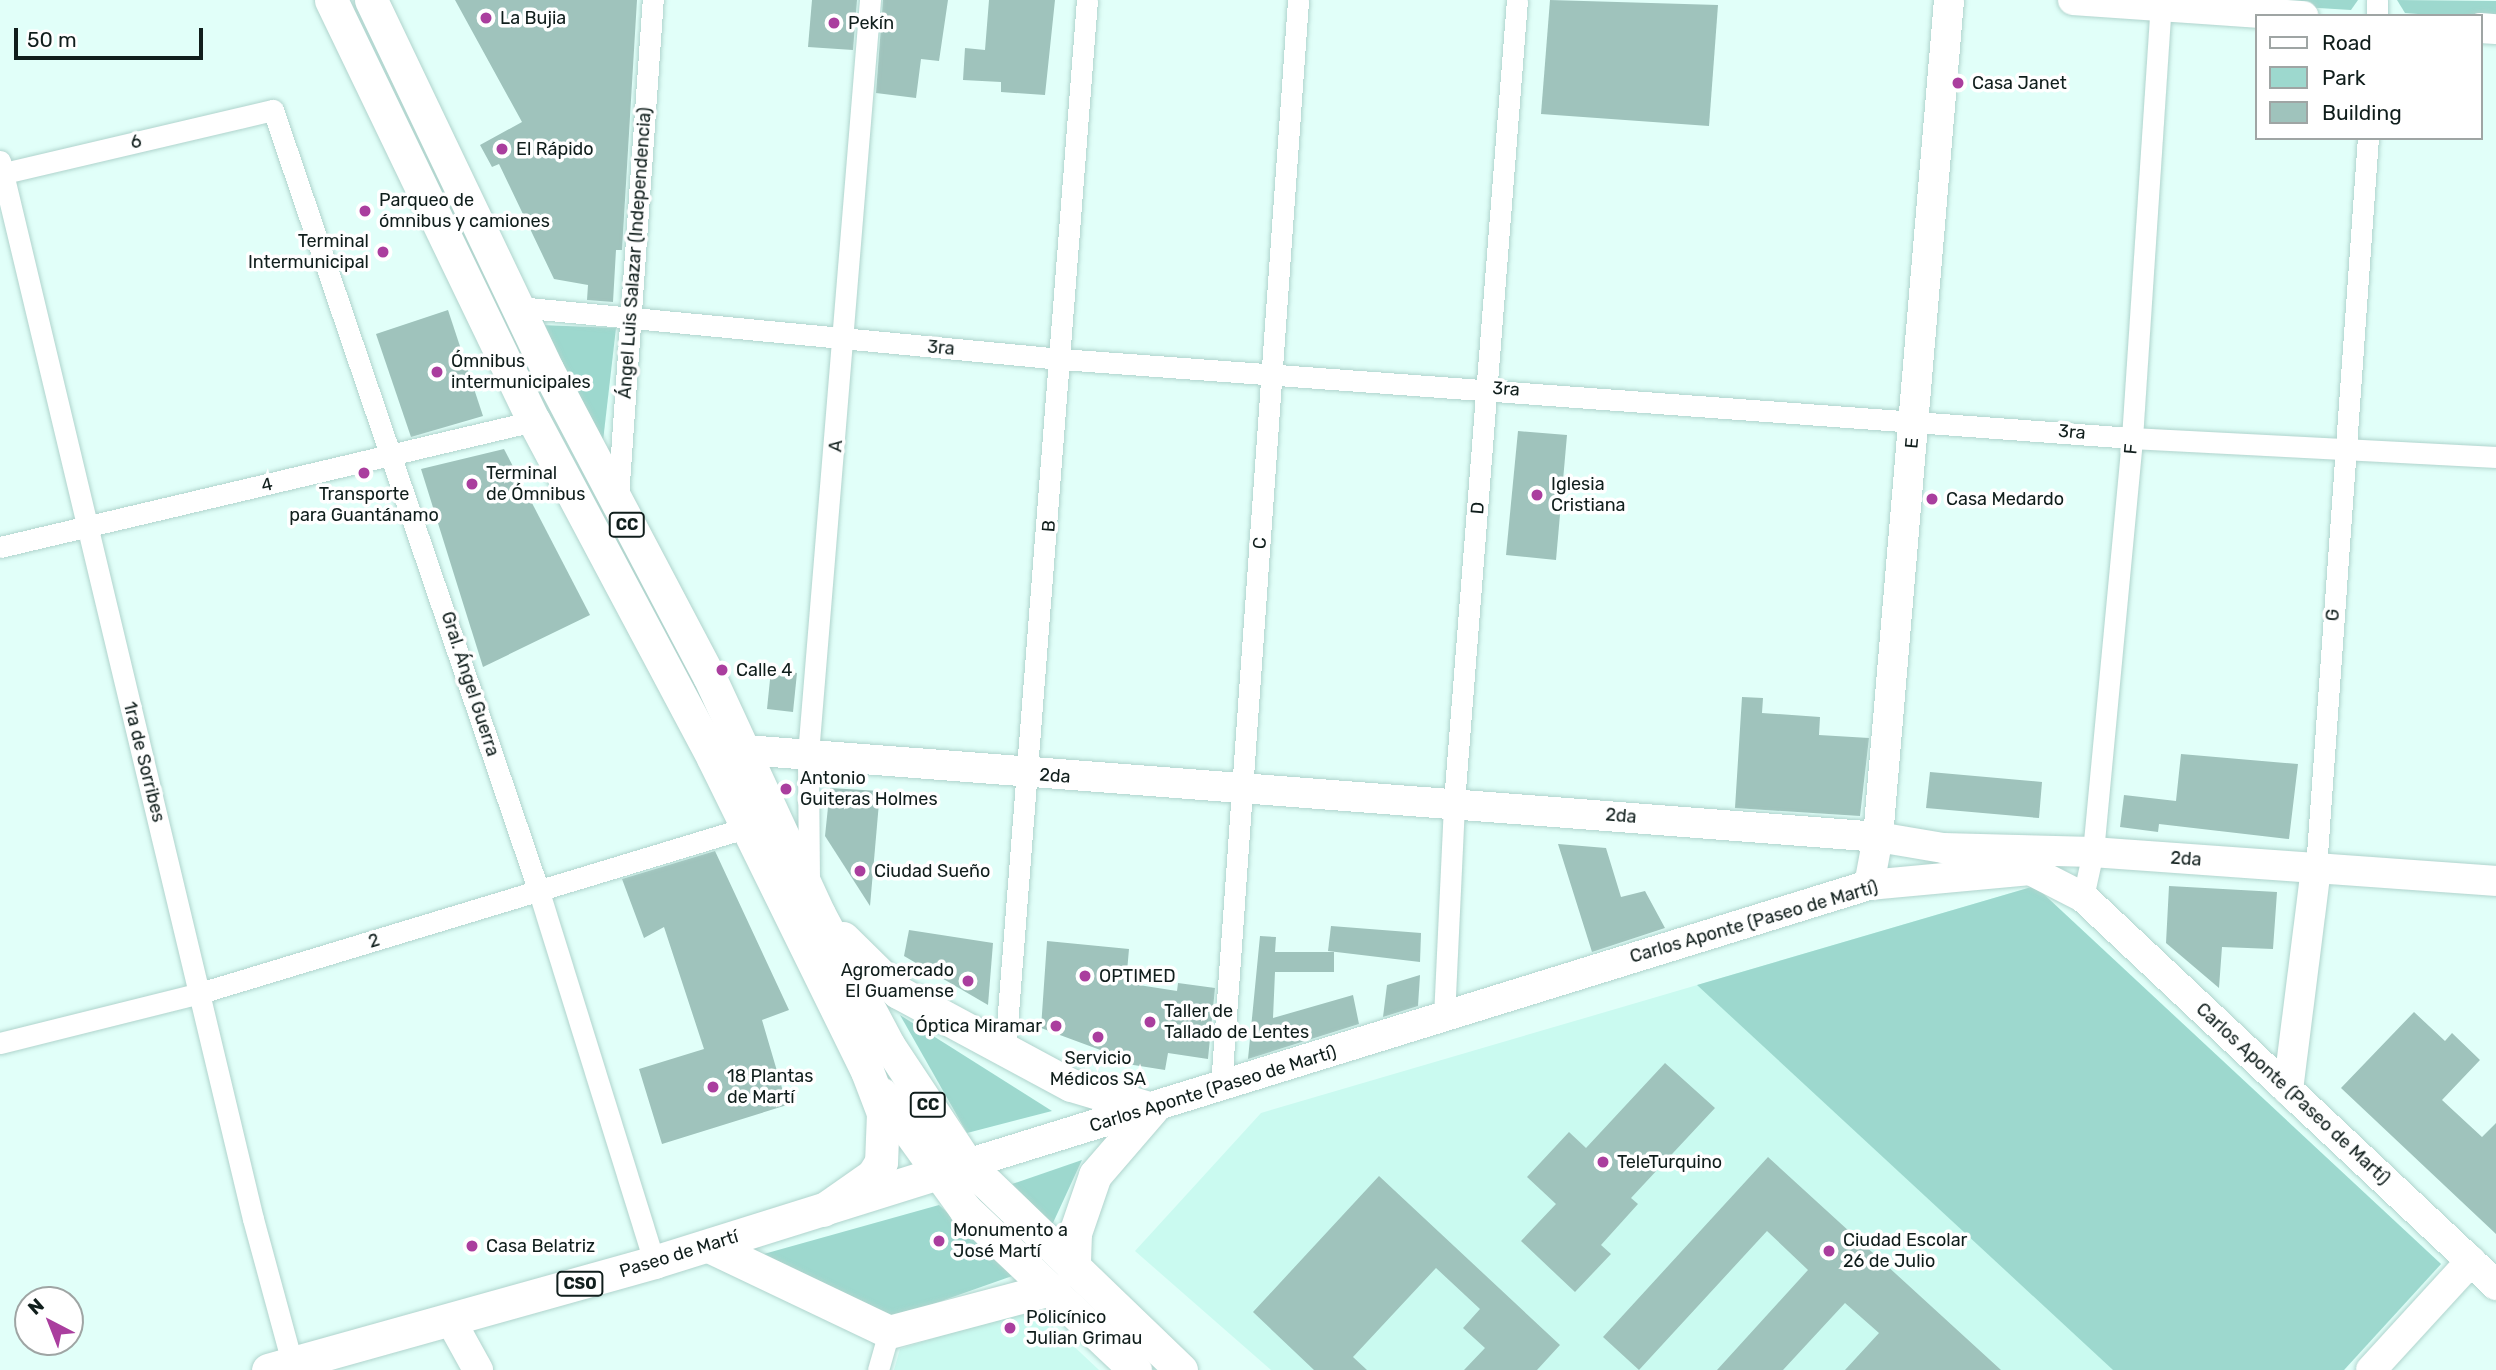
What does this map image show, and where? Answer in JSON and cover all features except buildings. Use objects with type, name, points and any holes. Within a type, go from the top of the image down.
[{"type":"main road","name":"CC","points":[[331,0],[534,421],[745,828],[867,1071],[951,1169],[1048,1290],[1135,1370]]},
{"type":"main road","name":"CC","points":[[371,0],[518,307],[617,506],[746,750],[814,902],[951,1169],[1074,1270],[1181,1370]]},
{"type":"main road","name":"E","points":[[1868,885],[1878,836],[1949,0]]},
{"type":"main road","points":[[2073,0],[2161,3],[2281,14]]},
{"type":"main road","name":"2da","points":[[746,750],[1030,775],[1454,802],[1878,836],[1943,848],[2093,852],[2496,881]]},
{"type":"main road","points":[[1868,885],[1943,848]]},
{"type":"main road","name":"G","points":[[2288,1090],[2316,868]]},
{"type":"main road","name":"Carlos Aponte (Paseo de Martí)","points":[[951,1169],[1152,1109],[1868,885],[2030,870],[2083,897],[2496,1285]]},
{"type":"main road","points":[[814,902],[898,992],[1070,1085],[1152,1109],[1095,1175],[1075,1233],[1074,1270]]},
{"type":"main road","points":[[823,1210],[873,1175],[881,1162],[883,1113],[867,1071]]},
{"type":"main road","name":"Paseo de Martí","points":[[280,1367],[451,1321],[709,1246],[951,1169]]},
{"type":"main road","points":[[709,1246],[889,1332],[1048,1290]]},
{"type":"main road","points":[[2371,1370],[2470,1261]]},
{"type":"main road","points":[[451,1321],[478,1370]]},
{"type":"street","name":"Ángel Luis Salazar (Independencia)","points":[[617,506],[653,0]]},
{"type":"street","name":"A","points":[[814,902],[808,754],[846,340],[870,0]]},
{"type":"street","name":"B","points":[[1005,1051],[1030,775],[1087,0]]},
{"type":"street","name":"C","points":[[1221,1086],[1298,0]]},
{"type":"street","name":"D","points":[[1444,1017],[1454,802],[1517,0]]},
{"type":"street","name":"F","points":[[2083,897],[2093,852],[2132,438],[2161,3]]},
{"type":"street","name":"6","points":[[1,169],[273,110]]},
{"type":"street","name":"Gral. Ángel Guerra","points":[[273,110],[394,457],[539,892],[654,1262]]},
{"type":"street","name":"G","points":[[2316,868],[2368,140]]},
{"type":"street","name":"1ra de Sorribes","points":[[1,169],[200,993],[280,1367]]},
{"type":"street","name":"3ra","points":[[518,307],[1061,359],[1488,387],[2132,438],[2496,457]]},
{"type":"street","name":"4","points":[[0,547],[394,457],[534,421]]},
{"type":"street","name":"2","points":[[0,1044],[200,993],[745,828]]},
{"type":"street","points":[[877,1370],[889,1332]]},
{"type":"shaded area","name":"Ciudad Escolar 26 de Julio","points":[[2035,886],[2441,1264],[2344,1370],[1271,1370],[1135,1251],[1261,1113]]},
{"type":"shaded area","name":"Policínico Julian Grimau","points":[[1032,1307],[1099,1370],[894,1370],[900,1349]]},
{"type":"green space","points":[[2190,0],[2358,0],[2351,10]]},
{"type":"green space","points":[[2397,0],[2496,1],[2496,20],[2482,19],[2482,14],[2405,13]]},
{"type":"green space","points":[[541,325],[616,328],[603,441]]},
{"type":"green space","points":[[2035,886],[2441,1264],[2344,1370],[2113,1370],[1697,985]]},
{"type":"green space","points":[[900,1015],[1052,1111],[967,1133]]},
{"type":"green space","points":[[1082,1160],[1052,1225],[1012,1184]]},
{"type":"green space","points":[[939,1205],[1015,1275],[882,1322],[757,1256]]},
{"type":"place","name":"La Bujia","points":[[486,18]]},
{"type":"place","name":"Pekín","points":[[834,23]]},
{"type":"place","name":"Casa Janet","points":[[1958,83]]},
{"type":"place","name":"El Rápido","points":[[502,149]]},
{"type":"place","name":"Parqueo de ómnibus y camiones","points":[[365,211]]},
{"type":"place","name":"Terminal Intermunicipal","points":[[383,252]]},
{"type":"place","name":"Ómnibus intermunicipales","points":[[437,372]]},
{"type":"place","name":"Transporte para Guantánamo","points":[[364,473]]},
{"type":"place","name":"Terminal de Ómnibus","points":[[472,484]]},
{"type":"place","name":"Iglesia Cristiana","points":[[1537,495]]},
{"type":"place","name":"Casa Medardo","points":[[1932,499]]},
{"type":"place","name":"Calle 4","points":[[722,670]]},
{"type":"place","name":"Antonio Guiteras Holmes","points":[[786,789]]},
{"type":"place","name":"Ciudad Sueño","points":[[860,871]]},
{"type":"place","name":"OPTIMED","points":[[1085,976]]},
{"type":"place","name":"Agromercado El Guamense","points":[[968,981]]},
{"type":"place","name":"Taller de Tallado de Lentes","points":[[1150,1022]]},
{"type":"place","name":"Óptica Miramar","points":[[1056,1026]]},
{"type":"place","name":"Servicio Médicos SA","points":[[1098,1037]]},
{"type":"place","name":"18 Plantas de Martí","points":[[713,1087]]},
{"type":"place","name":"TeleTurquino","points":[[1603,1162]]},
{"type":"place","name":"Monumento a José Martí","points":[[939,1241]]},
{"type":"place","name":"Casa Belatriz","points":[[472,1246]]},
{"type":"place","name":"Ciudad Escolar 26 de Julio","points":[[1829,1251]]},
{"type":"place","name":"Policínico Julian Grimau","points":[[1010,1328]]}]
